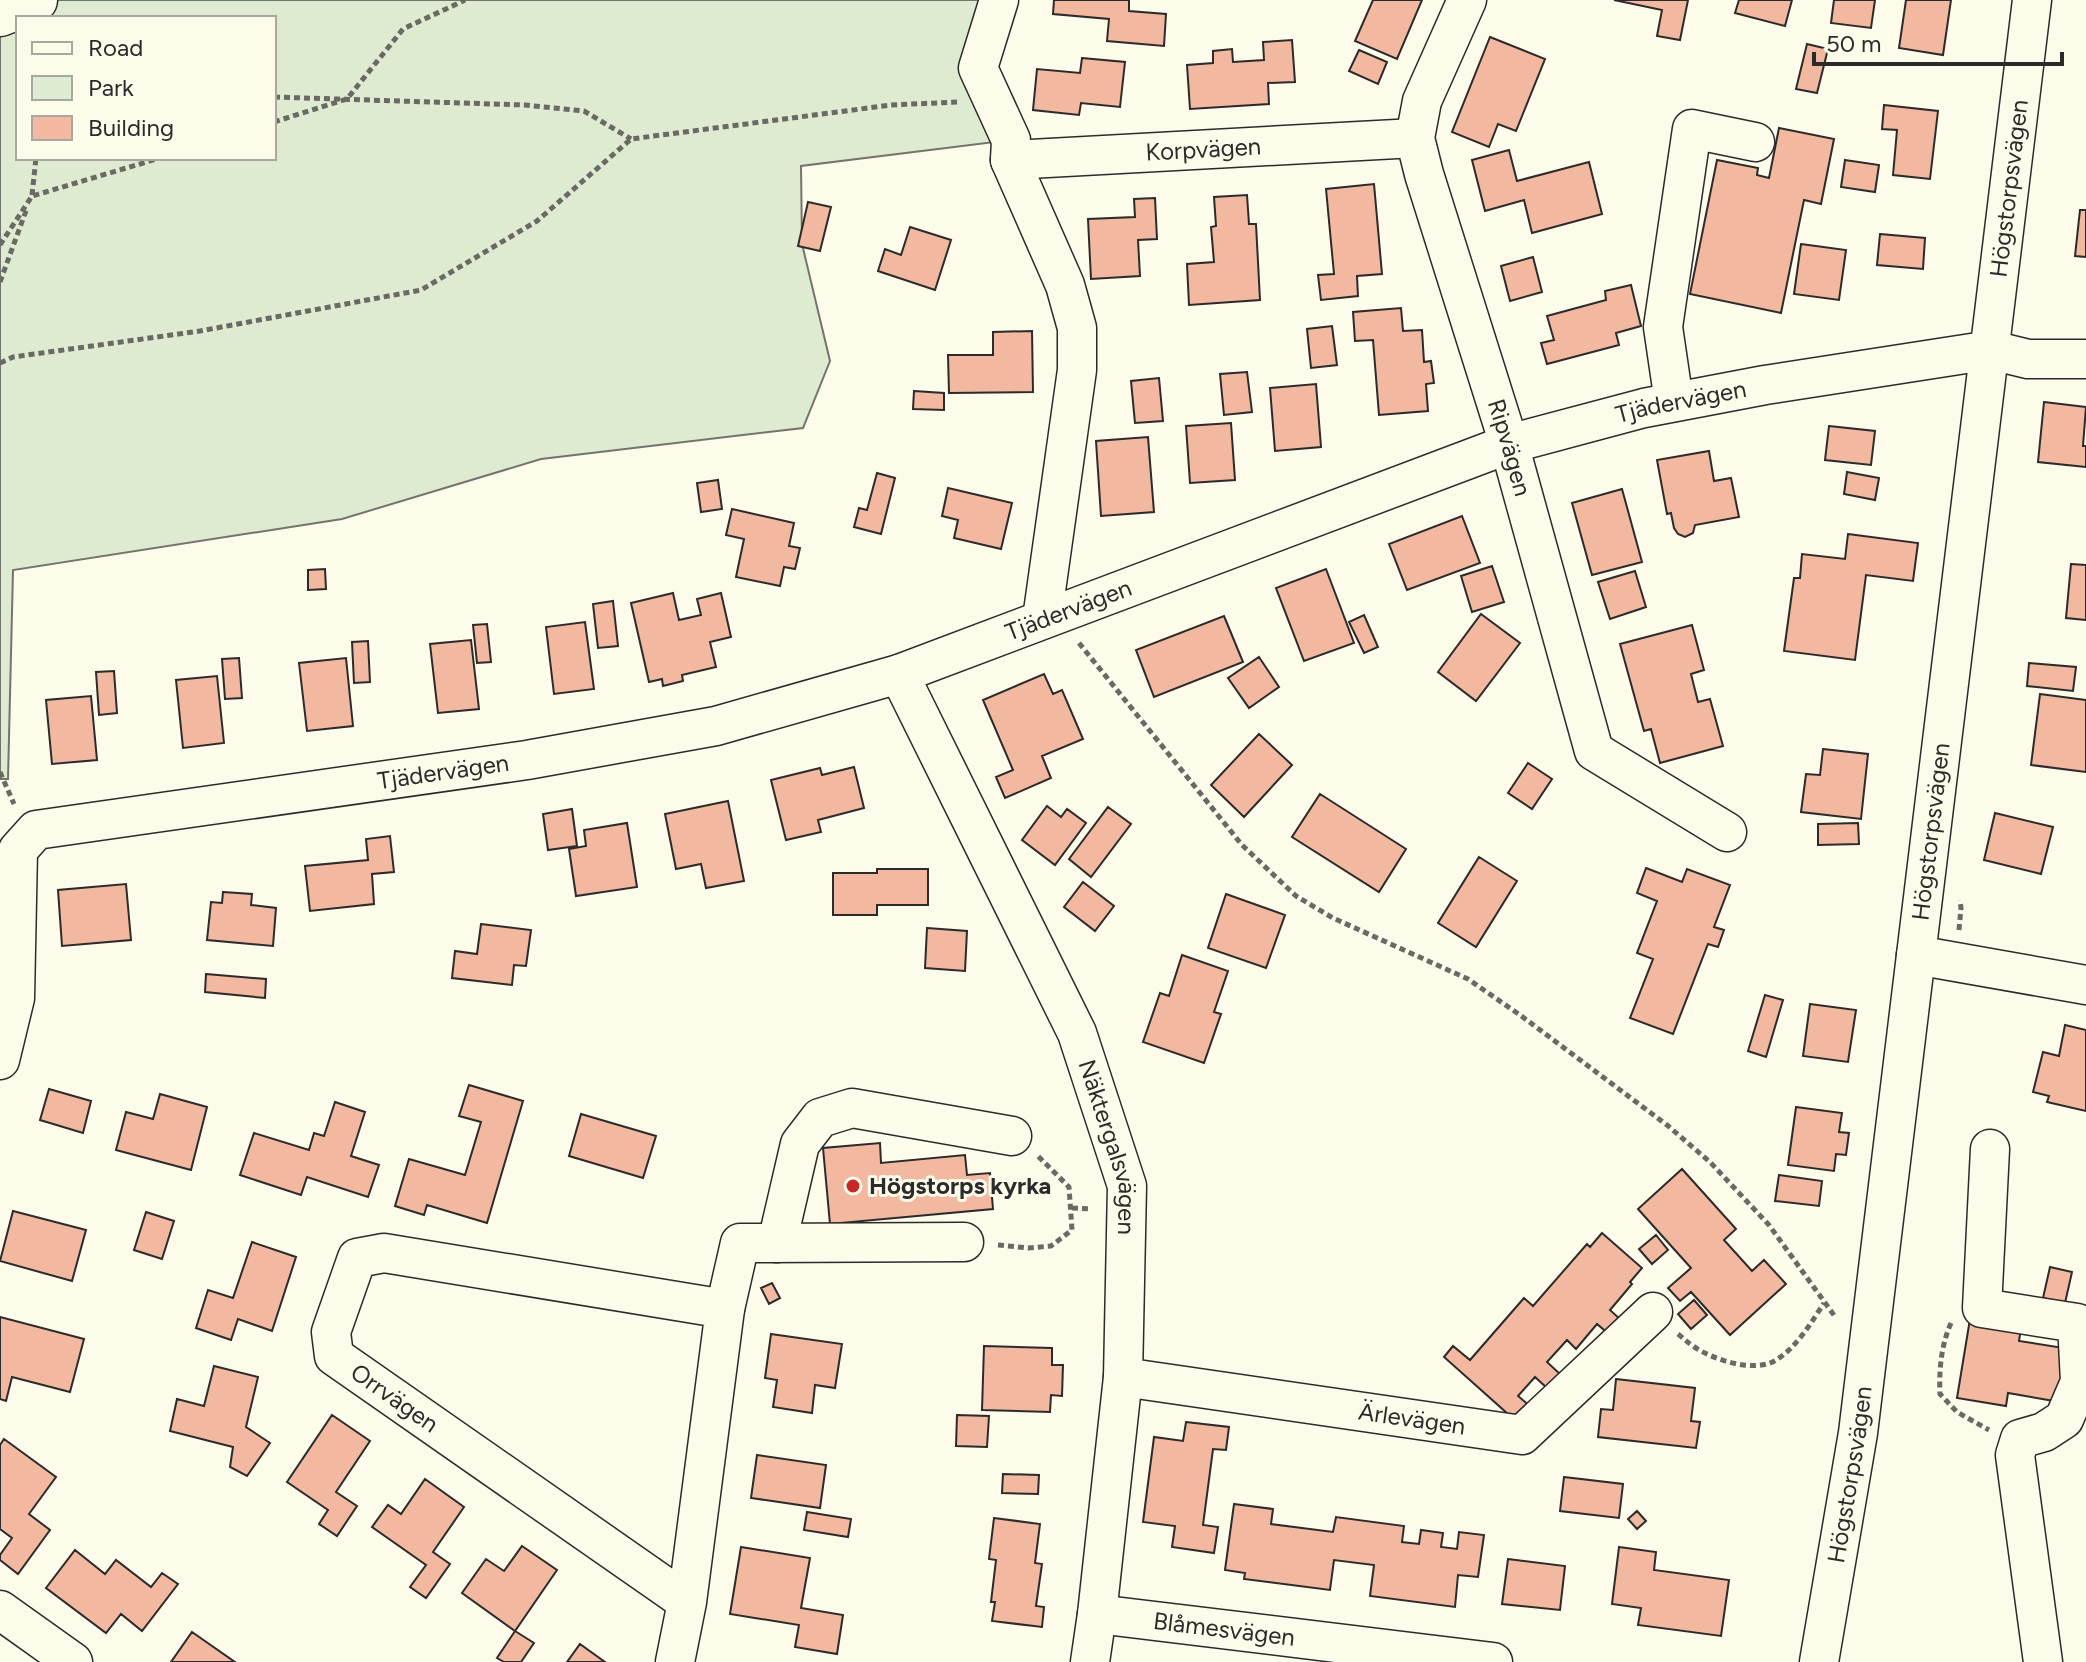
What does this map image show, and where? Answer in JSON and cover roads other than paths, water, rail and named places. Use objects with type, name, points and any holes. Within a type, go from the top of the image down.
[{"type":"main road","points":[[0,14],[35,0]]},
{"type":"street","points":[[999,0],[978,68],[1065,285],[1077,328],[1077,370],[1049,616]]},
{"type":"street","name":"Ripvägen","points":[[1467,0],[1422,101],[1415,138],[1509,444],[1594,751],[1727,832]]},
{"type":"street","name":"Högstorpsvägen","points":[[1819,1662],[1858,1433],[2032,0]]},
{"type":"street","points":[[1674,402],[1663,327],[1692,129],[1755,142]]},
{"type":"street","name":"Korpvägen","points":[[1011,150],[1415,138]]},
{"type":"street","name":"Tjädervägen","points":[[0,1060],[15,998],[18,850],[36,830],[527,760],[716,726],[899,674],[1509,444],[1644,408],[1765,385],[1991,350],[2028,359],[2086,359]]},
{"type":"street","name":"Näktergalsvägen","points":[[899,674],[1077,1033],[1127,1186],[1123,1377],[1090,1662]]},
{"type":"street","points":[[1916,955],[2086,985]]},
{"type":"street","points":[[777,1243],[800,1144],[820,1118],[852,1108],[1012,1136]]},
{"type":"street","points":[[1990,1149],[1982,1308],[2077,1323],[2080,1382],[2064,1419],[2044,1432],[2020,1439],[2015,1455],[2043,1662]]},
{"type":"street","points":[[675,1662],[687,1602],[725,1309],[740,1243],[964,1242]]},
{"type":"street","name":"Orrvägen","points":[[687,1602],[334,1356],[331,1332],[357,1258],[384,1253],[725,1309]]},
{"type":"street","name":"Ärlevägen","points":[[1123,1377],[1522,1435],[1653,1312]]},
{"type":"street","points":[[0,1610],[73,1662]]},
{"type":"street","name":"Blåmesvägen","points":[[1097,1614],[1493,1662]]},
{"type":"place","name":"Högstorps kyrka","points":[[853,1186]]}]
